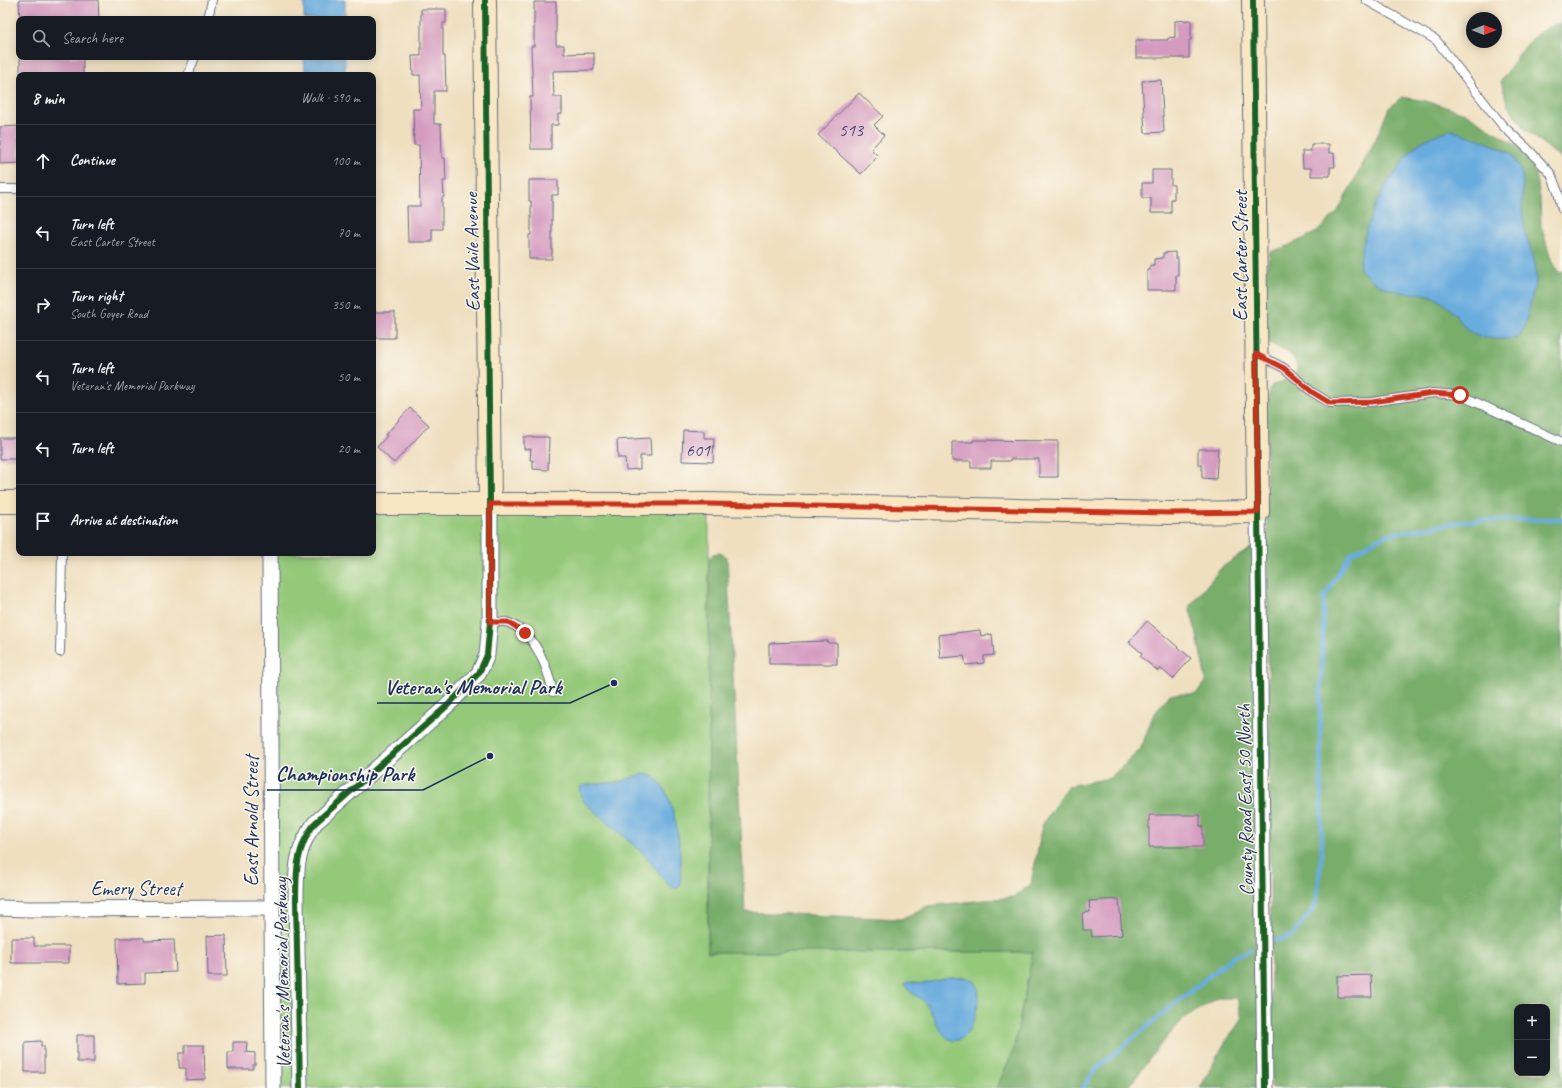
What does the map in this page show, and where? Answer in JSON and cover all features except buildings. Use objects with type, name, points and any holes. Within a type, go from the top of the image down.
[{"type":"street","name":"East Vaile Avenue","points":[[486,0],[490,504]]},
{"type":"street","name":"East Carter Street","points":[[1253,0],[1258,512]]},
{"type":"street","points":[[0,502],[16,502]]},
{"type":"street","points":[[376,504],[709,504],[1171,513],[1258,512]]},
{"type":"street","name":"Veteran's Memorial Parkway","points":[[300,1088],[296,873],[300,847],[315,822],[448,705],[478,673],[487,656],[490,622],[490,504]]},
{"type":"street","name":"County Road East 50 North","points":[[1258,512],[1265,1088]]},
{"type":"street","name":"East Arnold Street","points":[[270,556],[273,1088]]},
{"type":"street","name":"Emery Street","points":[[0,908],[272,908]]},
{"type":"lane","points":[[209,16],[212,0]]},
{"type":"lane","points":[[1366,0],[1436,40],[1502,125],[1529,150],[1551,174],[1560,192],[1562,209]]},
{"type":"lane","points":[[189,72],[194,60]]},
{"type":"lane","points":[[0,190],[16,189]]},
{"type":"lane","points":[[1256,354],[1284,368],[1312,392],[1330,403],[1372,402],[1433,393],[1460,395],[1562,442]]},
{"type":"lane","points":[[60,652],[62,556]]},
{"type":"lane","points":[[490,622],[508,622],[525,633],[536,646],[546,666],[553,692]]},
{"type":"green space","points":[[1562,23],[1562,159],[1527,131],[1508,106],[1501,81],[1519,54],[1534,37],[1542,30],[1552,25]]},
{"type":"green space","points":[[1402,97],[1426,101],[1465,113],[1522,149],[1536,174],[1540,197],[1541,226],[1552,262],[1559,273],[1562,271],[1562,1088],[1272,1088],[1266,408],[1271,386],[1297,375],[1297,367],[1292,357],[1267,341],[1264,307],[1266,275],[1270,252],[1288,246],[1317,232],[1338,211],[1376,139],[1389,108]]},
{"type":"green space","points":[[376,504],[709,504],[708,952],[1033,952],[1014,1049],[997,1088],[273,1088],[270,556],[376,556]]},
{"type":"green space","points":[[1258,543],[1265,1088],[1200,1088],[1224,1044],[1242,1019],[1237,998],[1218,998],[1185,1017],[1157,1049],[1128,1088],[997,1088],[1014,1049],[1033,952],[708,952],[709,560],[713,554],[720,553],[727,557],[745,912],[901,919],[928,906],[1014,897],[1031,884],[1043,823],[1068,786],[1110,778],[1140,750],[1153,716],[1170,694],[1196,694],[1206,680],[1196,631],[1189,607],[1221,568]]},
{"type":"water","points":[[304,0],[345,0],[345,16],[304,16]]},
{"type":"water","points":[[304,60],[345,60],[345,72],[305,72]]},
{"type":"water","points":[[1451,130],[1482,140],[1510,153],[1522,174],[1522,209],[1525,233],[1535,263],[1536,280],[1525,326],[1519,337],[1498,339],[1476,335],[1465,327],[1448,307],[1434,297],[1418,293],[1401,292],[1381,286],[1360,269],[1362,247],[1368,224],[1388,181],[1416,146],[1431,137]]},
{"type":"water","points":[[642,774],[649,775],[654,778],[663,787],[674,814],[679,846],[681,875],[680,886],[676,889],[668,884],[644,854],[584,802],[579,792],[580,787],[587,785],[620,782]]},
{"type":"water","points":[[949,978],[972,979],[977,986],[979,993],[977,1010],[970,1027],[962,1038],[953,1041],[943,1034],[929,1008],[920,998],[908,990],[905,984],[907,982],[922,984]]},
{"type":"waterway","points":[[1275,941],[1293,935],[1316,905],[1322,851],[1320,713],[1324,598],[1350,554],[1386,535],[1466,521],[1562,519]]},
{"type":"waterway","points":[[1083,1088],[1095,1070],[1167,1010],[1233,957],[1251,950]]},
{"type":"cycle path","points":[[300,1088],[296,890],[298,860],[304,842],[315,823],[448,705],[479,673],[487,655],[490,622],[490,504],[485,0]]},
{"type":"cycle path","points":[[1253,0],[1265,1088]]},
{"type":"place","name":"Veteran's Memorial Park","points":[[614,683]]},
{"type":"place","name":"Championship Park","points":[[490,756]]},
{"type":"route","points":[[525,633],[508,622],[490,622],[490,504],[709,504],[1171,513],[1258,512],[1256,354],[1284,368],[1312,392],[1330,403],[1372,402],[1433,393],[1460,395]]}]
